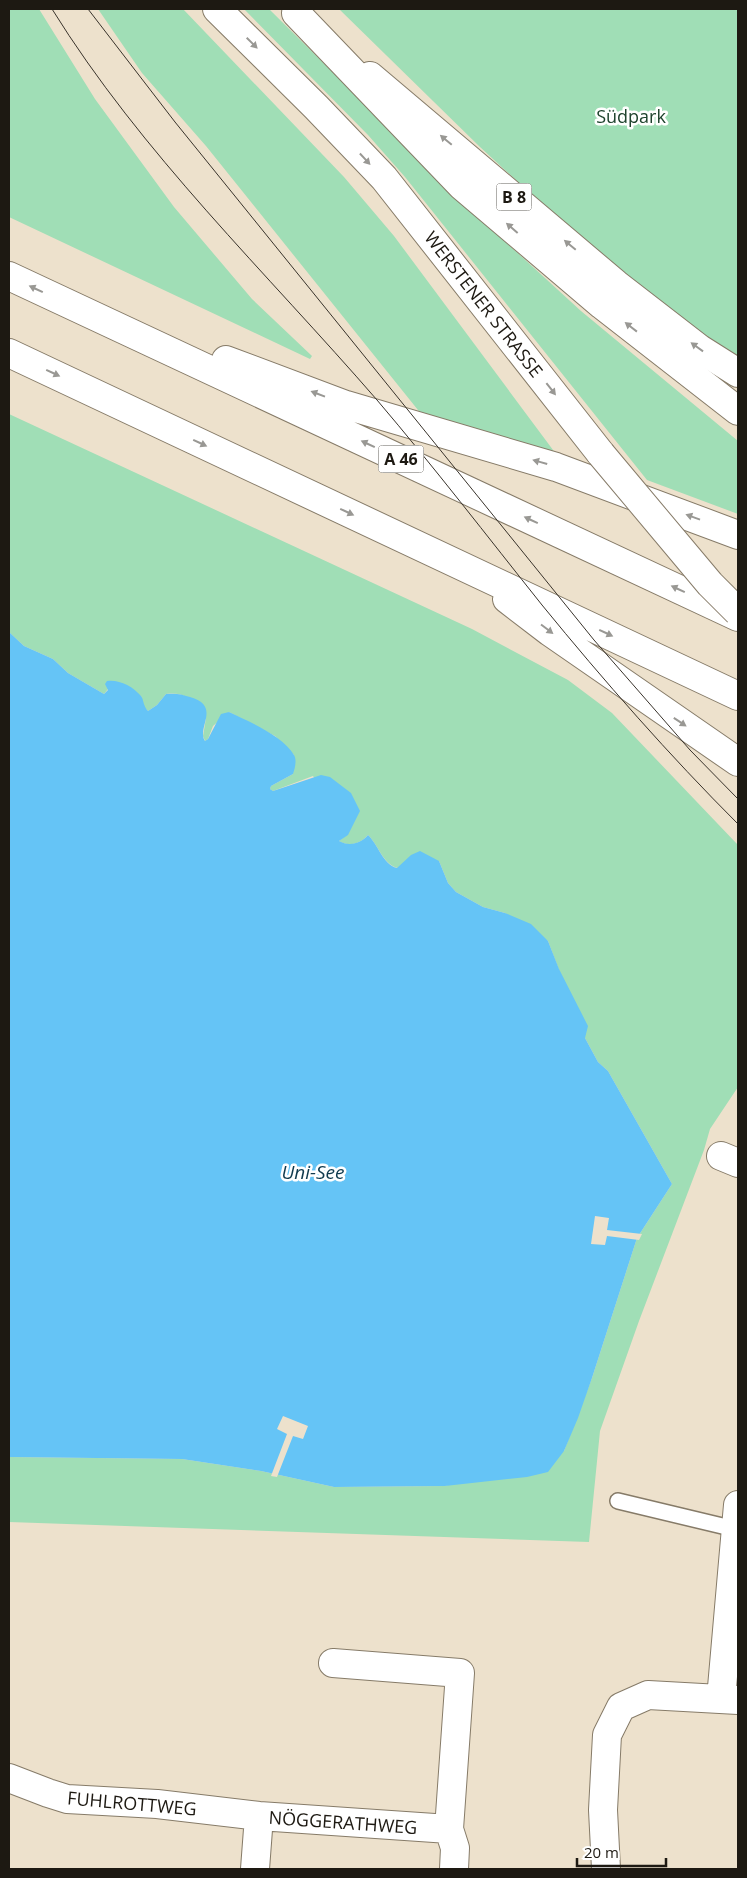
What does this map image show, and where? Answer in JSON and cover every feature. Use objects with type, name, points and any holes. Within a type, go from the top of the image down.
[{"type":"main road","name":"WERSTENER STRASSE","points":[[217,9],[316,107],[384,178],[601,454],[710,584],[738,612]]},
{"type":"main road","name":"B 8","points":[[293,11],[616,284],[700,349],[738,373]]},
{"type":"main road","points":[[293,11],[462,186],[602,305],[738,411]]},
{"type":"main road","name":"A 46","points":[[9,276],[738,617]]},
{"type":"main road","points":[[64,302],[346,405],[556,467],[738,535]]},
{"type":"main road","points":[[9,353],[738,696]]},
{"type":"main road","points":[[467,568],[550,632],[738,762]]},
{"type":"main road","points":[[606,1869],[603,1810],[607,1735],[621,1708],[648,1695],[730,1700],[736,1527]]},
{"type":"main road","points":[[333,1664],[460,1673],[449,1829],[455,1848],[454,1869]]},
{"type":"main road","name":"FUHLROTTWEG","points":[[9,1778],[67,1799],[158,1804],[259,1816]]},
{"type":"main road","name":"NÖGGERATHWEG","points":[[255,1869],[259,1816],[449,1829]]},
{"type":"lane","points":[[618,1501],[736,1527]]},
{"type":"green space","points":[[9,9],[39,9],[95,99],[174,207],[252,299],[312,356],[310,359],[9,217]]},
{"type":"green space","points":[[98,9],[183,9],[344,177],[394,236],[556,454],[426,420],[206,146],[142,73]]},
{"type":"green space","points":[[244,9],[269,9],[486,224],[581,311],[738,441],[738,514],[647,480],[405,177],[368,135]]},
{"type":"green space","name":"Südpark","points":[[339,9],[738,9],[738,362],[620,276],[480,147]]},
{"type":"green space","points":[[9,414],[472,629],[568,680],[612,713],[738,845],[738,1087],[710,1129],[704,1150],[639,1321],[600,1431],[589,1542],[9,1522],[9,1457],[182,1459],[261,1471],[334,1487],[445,1486],[564,1451],[592,1378],[637,1238],[672,1184],[608,1071],[598,1062],[585,1038],[548,941],[505,913],[483,907],[456,892],[448,883],[439,861],[403,864],[398,868],[388,863],[368,835],[362,841],[354,844],[339,841],[348,834],[313,776],[273,791],[270,789],[271,786],[293,774],[294,755],[275,736],[229,712],[213,726],[208,739],[205,741],[203,736],[206,718],[185,696],[166,694],[157,705],[148,711],[144,707],[141,696],[108,689],[104,694],[68,673],[53,659],[24,646],[9,632]]},
{"type":"water","name":"Uni-See","points":[[9,632],[24,646],[53,659],[68,673],[104,694],[108,690],[105,684],[107,681],[116,681],[130,686],[141,696],[148,711],[157,705],[166,694],[181,694],[199,701],[205,706],[206,711],[203,730],[205,741],[208,739],[221,714],[229,712],[274,735],[294,755],[295,767],[293,774],[271,786],[270,789],[273,791],[321,775],[330,777],[351,793],[360,811],[348,835],[339,841],[347,844],[355,843],[368,835],[384,859],[397,868],[411,855],[420,851],[439,861],[448,883],[456,892],[483,907],[505,913],[531,924],[548,941],[559,969],[588,1026],[585,1038],[598,1062],[608,1071],[672,1184],[637,1238],[578,1418],[564,1451],[548,1472],[527,1477],[445,1486],[334,1487],[261,1471],[182,1459],[9,1457]]},
{"type":"pier","points":[[595,1216],[609,1218],[607,1230],[642,1234],[639,1240],[607,1236],[605,1245],[591,1244]]},
{"type":"pier","points":[[283,1416],[308,1426],[303,1439],[293,1436],[277,1477],[271,1476],[287,1434],[277,1429]]},
{"type":"tram line","points":[[52,9],[87,62],[165,163],[377,400],[589,662],[662,744],[738,824]]},
{"type":"tram line","points":[[88,9],[175,122],[594,640],[690,750],[738,799]]}]
